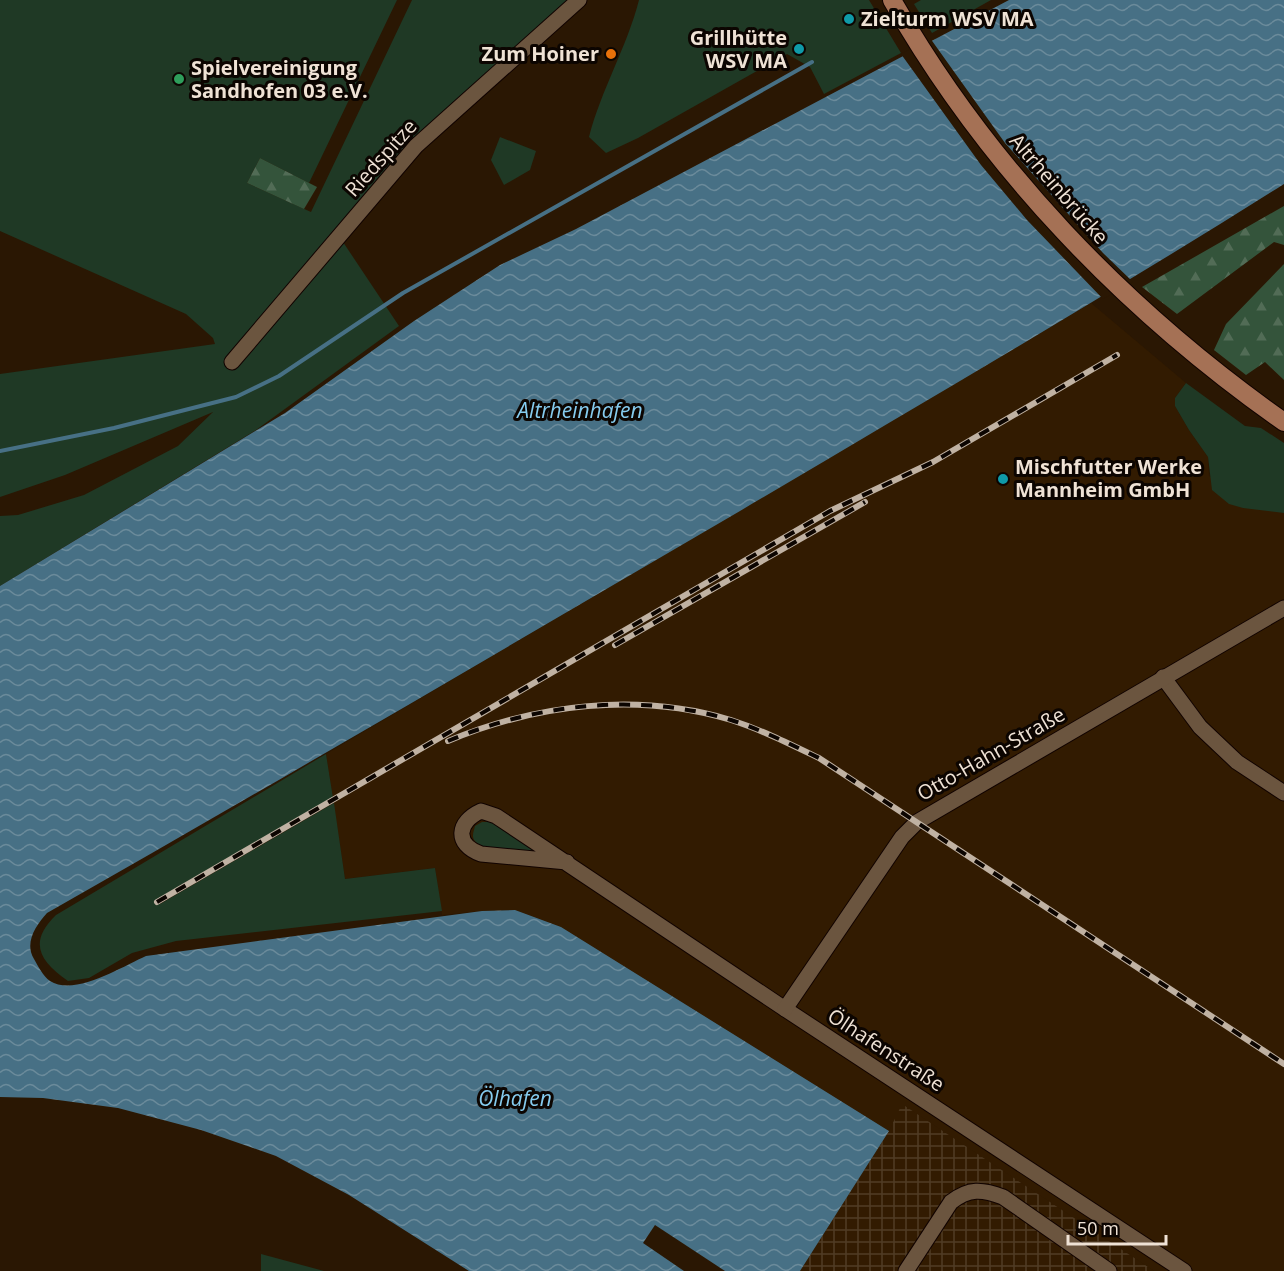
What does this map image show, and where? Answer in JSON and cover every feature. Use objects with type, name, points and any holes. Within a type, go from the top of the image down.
[{"type":"main road","name":"Altrheinbrücke","points":[[892,0],[916,42],[974,125],[1033,198],[1141,307],[1226,379],[1284,422]]},
{"type":"street","name":"Riedspitze","points":[[232,362],[416,146],[579,0]]},
{"type":"street","name":"Otto-Hahn-Straße","points":[[785,1009],[902,837],[917,822],[1284,608]]},
{"type":"street","points":[[1163,677],[1200,727],[1237,762],[1284,793]]},
{"type":"street","name":"Ölhafenstraße","points":[[567,862],[481,854],[469,850],[462,838],[463,826],[470,816],[482,811],[496,816],[567,862],[785,1009],[1184,1271]]},
{"type":"street","points":[[906,1271],[951,1202],[972,1190],[987,1190],[1003,1197],[1109,1271]]},
{"type":"shaded area","points":[[1091,303],[1186,383],[1175,398],[1175,406],[1208,457],[1209,476],[1284,513],[1284,1271],[1154,1271],[903,1105],[889,1131],[561,927],[515,910],[442,915],[435,868],[345,879],[326,754]]},
{"type":"shaded area","points":[[902,1104],[1154,1271],[800,1271],[889,1131]]},
{"type":"green space","points":[[0,0],[397,0],[309,183],[260,158],[247,183],[311,212],[412,0],[571,0],[335,230],[399,326],[256,430],[0,586],[0,516],[18,515],[84,495],[178,446],[213,412],[65,475],[0,497],[0,374],[215,344],[213,338],[186,314],[0,231]]},
{"type":"green space","points":[[639,0],[869,0],[901,53],[824,94],[810,67],[787,54],[638,138],[606,153],[589,137]]},
{"type":"green space","points":[[921,0],[991,0],[932,33],[914,4]]},
{"type":"green space","points":[[500,137],[536,151],[530,170],[504,185],[491,160]]},
{"type":"green space","points":[[260,158],[317,187],[304,209],[247,183]]},
{"type":"green space","points":[[1284,206],[1284,245],[1274,242],[1177,314],[1142,287]]},
{"type":"green space","points":[[1284,264],[1284,380],[1265,362],[1246,375],[1214,350],[1226,324]]},
{"type":"green space","points":[[1186,383],[1245,426],[1261,428],[1284,443],[1284,513],[1229,504],[1212,490],[1208,457],[1175,406],[1175,398]]},
{"type":"green space","points":[[326,754],[333,798],[157,899],[160,904],[334,803],[345,879],[435,868],[442,911],[176,941],[132,953],[89,978],[68,981],[58,974],[44,958],[40,942],[42,934],[56,915]]},
{"type":"green space","points":[[482,822],[491,822],[532,846],[533,851],[529,853],[484,847],[474,839],[473,834],[475,826]]},
{"type":"green space","points":[[261,1254],[324,1271],[261,1271]]},
{"type":"water","name":"Altrheinhafen","points":[[1009,0],[1284,0],[1284,184],[1081,309],[740,511],[47,913],[35,929],[30,947],[39,968],[50,981],[60,985],[72,985],[85,983],[112,973],[146,956],[482,911],[515,910],[561,927],[889,1131],[800,1271],[469,1271],[349,1195],[276,1156],[201,1130],[118,1108],[43,1098],[0,1097],[0,586],[285,413],[414,321],[500,265],[576,229]]},
{"type":"pier","points":[[930,38],[1005,143],[1103,253],[1133,282],[1103,299],[1027,220],[981,165],[901,54]]},
{"type":"pier","points":[[655,1225],[725,1271],[684,1271],[643,1243]]},
{"type":"waterway","points":[[0,451],[114,428],[236,397],[279,376],[403,293],[812,62]]},
{"type":"railway","points":[[157,902],[830,511],[933,462],[1117,355]]},
{"type":"railway","points":[[615,645],[865,502]]},
{"type":"railway","points":[[448,741],[516,718],[588,706],[660,706],[696,711],[754,728],[819,758],[1284,1064]]},
{"type":"place","name":"Zielturm WSV MA","points":[[849,19]]},
{"type":"place","name":"Grillhütte WSV MA","points":[[799,49]]},
{"type":"place","name":"Zum Hoiner","points":[[611,54]]},
{"type":"place","name":"Spielvereinigung Sandhofen 03 e.V.","points":[[179,79]]},
{"type":"place","name":"Mischfutter Werke Mannheim GmbH","points":[[1003,479]]},
{"type":"water label","name":"Ölhafen","points":[[515,1099]]}]
